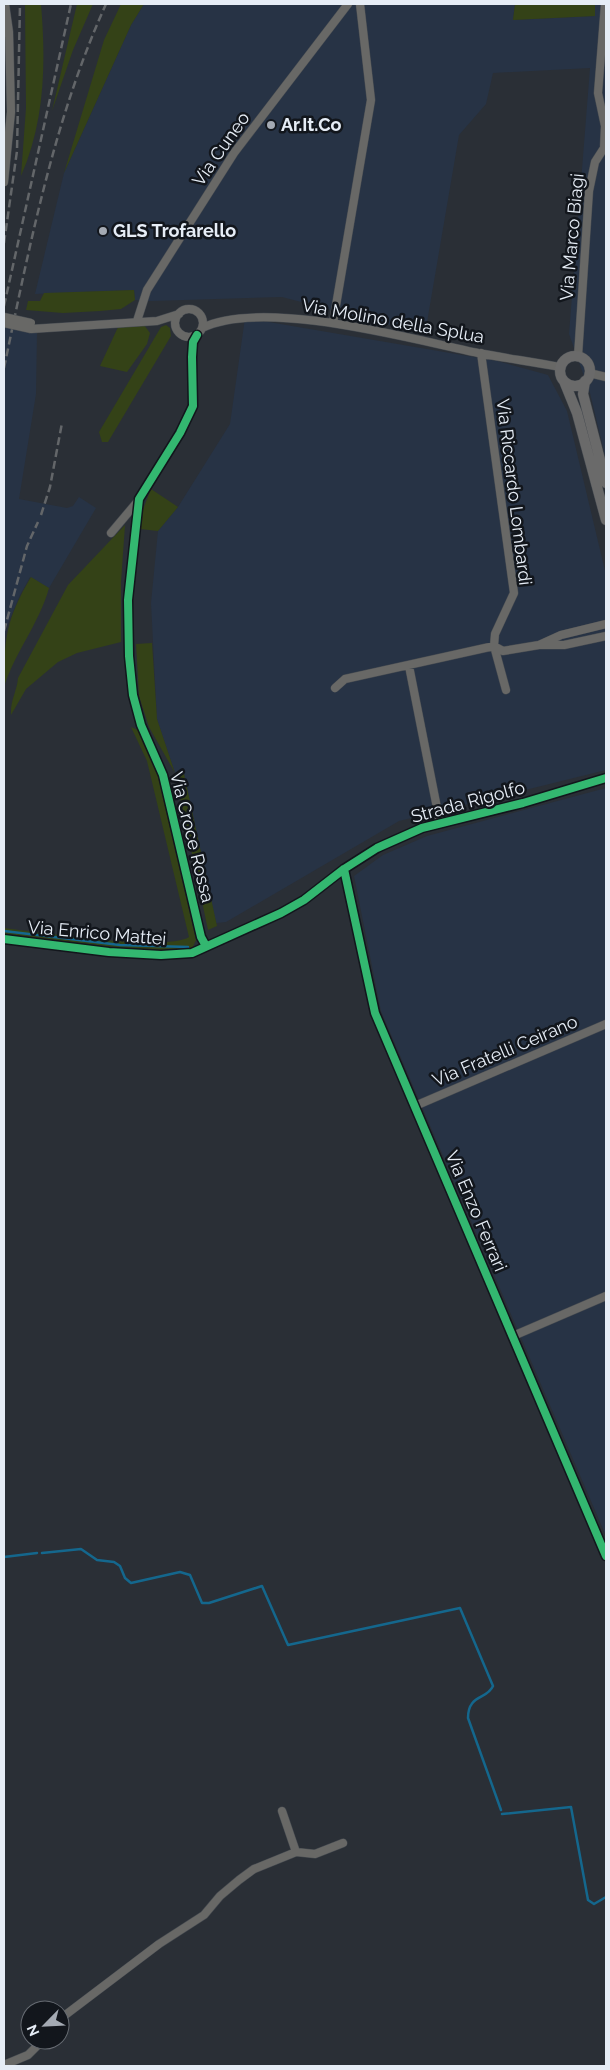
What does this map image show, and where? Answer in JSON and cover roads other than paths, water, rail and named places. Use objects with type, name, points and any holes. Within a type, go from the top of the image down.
[{"type":"street","points":[[4,4],[8,95],[4,182]]},
{"type":"street","name":"Via Cuneo","points":[[137,321],[147,290],[234,153],[348,4]]},
{"type":"street","points":[[333,323],[371,100],[360,4]]},
{"type":"street","name":"Via Marco Biagi","points":[[578,356],[589,191],[595,162],[605,147],[604,111],[598,88],[605,4]]},
{"type":"street","points":[[4,323],[31,326],[157,320],[188,310],[200,315],[202,328],[197,335],[188,337],[180,334],[176,326],[179,314]]},
{"type":"street","name":"Via Molino della Splua","points":[[200,315],[219,320],[281,318],[333,323],[481,354],[560,367]]},
{"type":"street","points":[[4,317],[31,326]]},
{"type":"street","points":[[157,320],[176,326]]},
{"type":"street","name":"Via Molino della Splua","points":[[202,328],[219,320]]},
{"type":"street","name":"Via Croce Rossa","points":[[180,334],[192,356]]},
{"type":"street","name":"Via Croce Rossa","points":[[197,335],[193,342],[192,356],[193,406],[180,433],[139,499],[128,600],[129,656],[134,695],[141,725],[163,775],[201,937],[206,946]]},
{"type":"street","name":"Via Riccardo Lombardi","points":[[481,354],[514,593],[495,634],[494,646]]},
{"type":"street","points":[[606,484],[583,394],[588,364],[578,356],[569,357],[560,367],[577,413],[606,520]]},
{"type":"street","points":[[564,381],[572,385],[587,377],[606,377]]},
{"type":"street","points":[[110,533],[139,499]]},
{"type":"street","points":[[539,645],[561,634],[606,624]]},
{"type":"street","points":[[586,629],[589,640]]},
{"type":"street","points":[[335,688],[345,679],[494,646],[503,651],[539,645],[564,645],[606,636]]},
{"type":"street","points":[[494,646],[506,690]]},
{"type":"street","points":[[409,666],[440,824]]},
{"type":"street","name":"Strada Rigolfo","points":[[344,869],[377,848],[422,828],[523,803],[606,778]]},
{"type":"street","name":"Via Enrico Mattei","points":[[4,938],[69,948],[161,955],[192,953],[288,909],[304,900],[344,869]]},
{"type":"street","name":"Via Enzo Ferrari","points":[[344,869],[375,1013],[606,1556]]},
{"type":"street","name":"Via Fratelli Ceirano","points":[[415,1106],[606,1024]]},
{"type":"street","points":[[513,1336],[606,1296]]},
{"type":"street","points":[[282,1811],[296,1852]]},
{"type":"street","points":[[70,2011],[166,1939],[204,1915],[220,1896],[254,1869],[296,1852],[315,1854],[343,1843]]},
{"type":"street","points":[[4,2065],[28,2055],[33,2050]]},
{"type":"waterway","points":[[4,931],[120,945],[188,947]]},
{"type":"waterway","points":[[42,1553],[81,1549],[97,1560],[114,1562],[120,1566],[125,1578],[131,1583],[180,1572],[190,1575],[202,1603],[209,1603],[262,1586],[288,1645],[460,1608],[493,1686],[487,1694],[474,1701],[469,1710],[468,1718],[501,1810]]},
{"type":"waterway","points":[[4,1557],[37,1553]]},
{"type":"waterway","points":[[502,1814],[571,1807],[588,1900],[594,1904],[606,1897]]},
{"type":"railway","points":[[4,243],[17,151],[20,4]]},
{"type":"railway","points":[[4,306],[71,4]]},
{"type":"railway","points":[[4,368],[45,183],[72,92],[106,4]]},
{"type":"railway","points":[[41,515],[50,487],[62,423]]},
{"type":"railway","points":[[4,631],[27,546],[38,522]]},
{"type":"place","name":"Ar.It.Co","points":[[271,125]]},
{"type":"place","name":"GLS Trofarello","points":[[103,231]]}]
